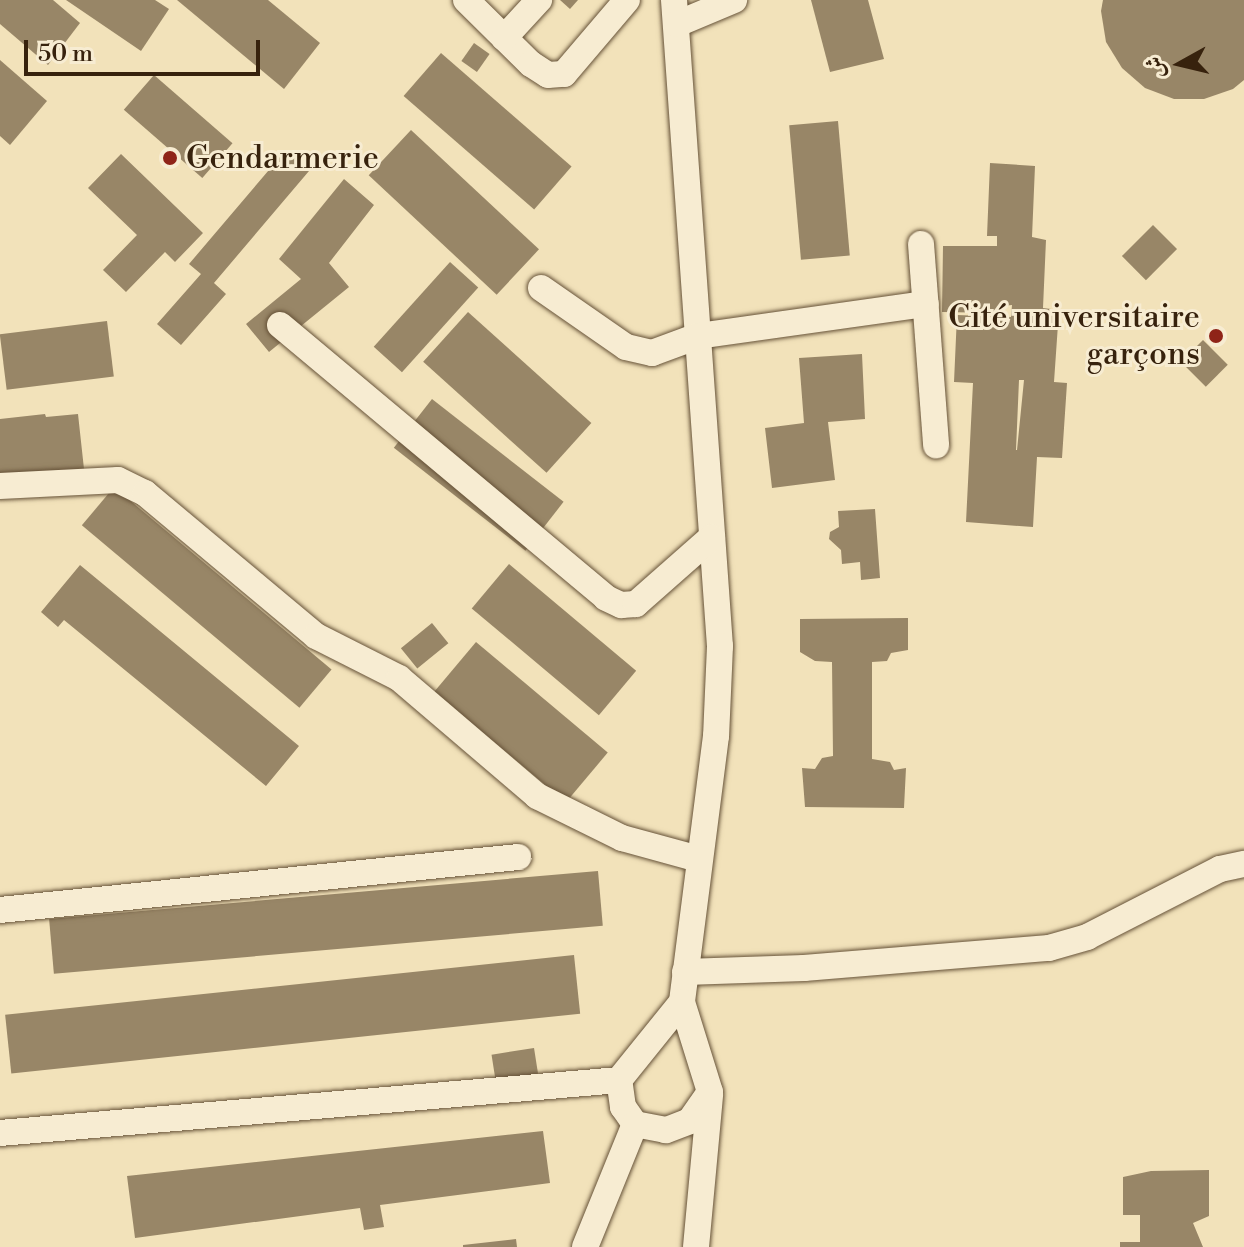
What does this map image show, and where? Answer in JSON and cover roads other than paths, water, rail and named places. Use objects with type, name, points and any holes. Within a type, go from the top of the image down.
[{"type":"street","points":[[466,0],[548,75],[564,74],[627,0]]},
{"type":"street","points":[[504,38],[539,0]]},
{"type":"street","points":[[696,1247],[710,1092],[682,1002],[716,736],[720,646],[676,12],[734,0]]},
{"type":"street","points":[[921,244],[936,445]]},
{"type":"street","points":[[541,288],[626,347],[652,353],[698,336],[926,304]]},
{"type":"street","points":[[280,325],[606,598],[621,605],[636,604],[712,537]]},
{"type":"street","points":[[0,486],[118,480],[145,493],[316,636],[399,678],[537,796],[622,838],[699,859]]},
{"type":"street","points":[[0,910],[518,857]]},
{"type":"street","points":[[685,972],[804,968],[1049,948],[1087,937],[1220,869],[1244,864]]},
{"type":"street","points":[[0,1133],[619,1080],[682,1002]]},
{"type":"street","points":[[619,1080],[623,1107],[635,1124],[666,1130],[690,1121],[710,1092]]},
{"type":"street","points":[[585,1247],[635,1124]]},
{"type":"place","name":"Gendarmerie","points":[[170,158]]},
{"type":"place","name":"Cité universitaire garçons","points":[[1216,336]]}]
